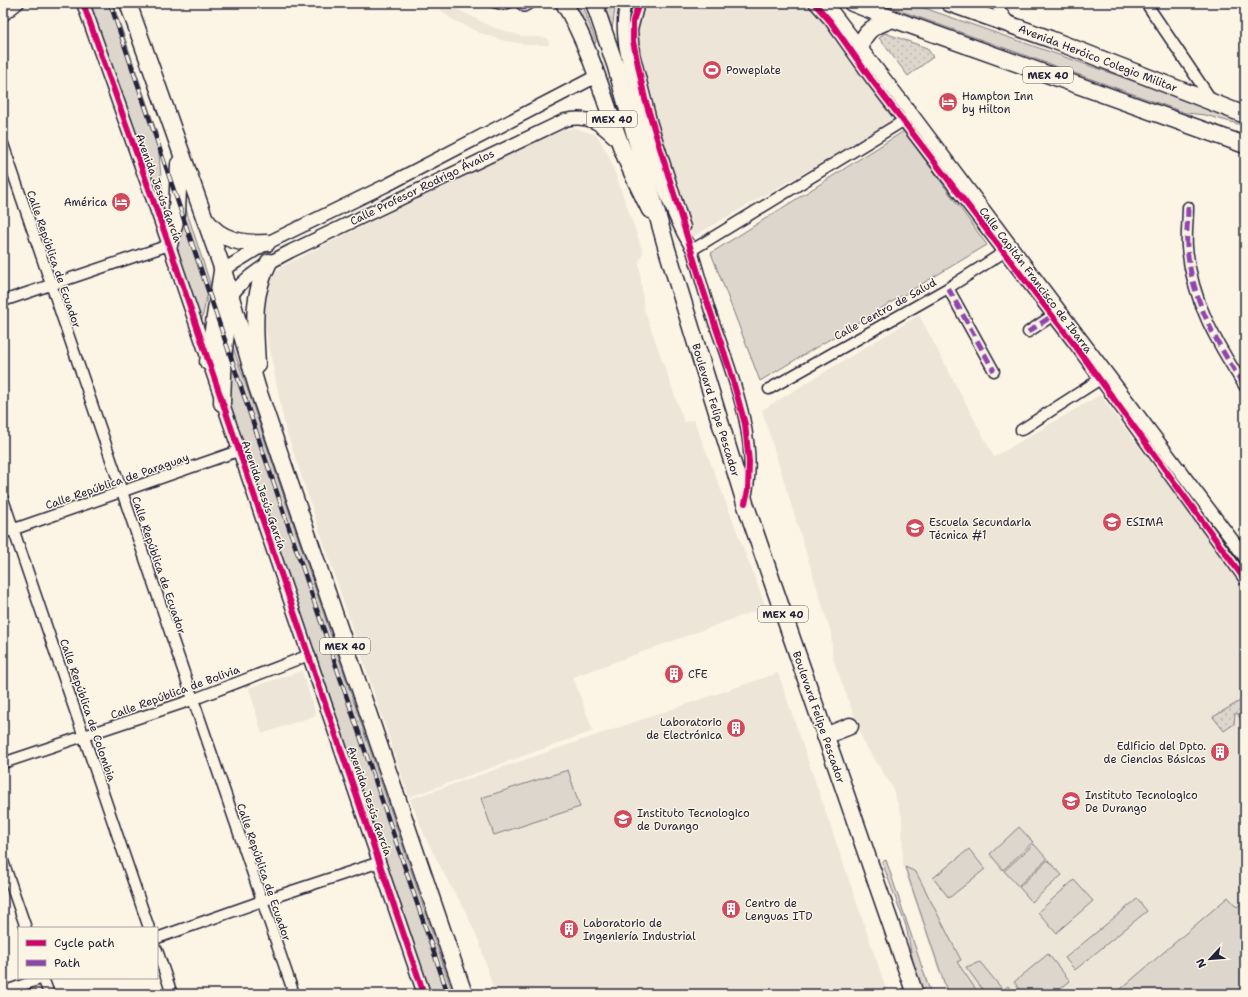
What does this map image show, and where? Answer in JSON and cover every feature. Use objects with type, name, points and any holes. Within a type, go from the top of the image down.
[{"type":"main road","name":"MEX 40","points":[[128,3],[223,270],[257,387],[464,994]]},
{"type":"main road","name":"MEX 40","points":[[564,3],[578,28],[597,76],[620,143],[639,189],[662,231]]},
{"type":"main road","name":"Boulevard Felipe Pescador","points":[[594,3],[607,38],[645,165],[662,231],[745,503],[915,994]]},
{"type":"main road","name":"MEX 40","points":[[852,3],[1245,145]]},
{"type":"main road","name":"Avenida Heróico Colegio Militar","points":[[949,3],[1011,25],[1245,115]]},
{"type":"main road","points":[[861,48],[861,41],[869,30],[893,19]]},
{"type":"main road","points":[[597,76],[607,38]]},
{"type":"main road","points":[[1179,122],[1210,124],[1245,135]]},
{"type":"main road","points":[[169,245],[175,227],[179,197],[178,146]]},
{"type":"main road","points":[[201,211],[215,230],[227,237],[243,243],[267,243]]},
{"type":"main road","points":[[257,387],[256,307],[258,289],[270,262]]},
{"type":"main road","points":[[208,362],[223,270]]},
{"type":"main road","points":[[222,403],[224,349],[231,296]]},
{"type":"main road","points":[[825,736],[850,726]]},
{"type":"street","points":[[3,16],[19,3]]},
{"type":"street","name":"Avenida Jesús García","points":[[83,3],[169,245],[424,994]]},
{"type":"street","points":[[492,3],[503,6],[512,3]]},
{"type":"street","points":[[518,3],[524,8],[534,3]]},
{"type":"street","points":[[626,3],[622,24],[624,40],[645,127],[674,216],[692,250]]},
{"type":"street","points":[[639,3],[632,30],[634,52],[645,99],[703,289],[730,370],[745,424],[750,462],[748,491],[745,503]]},
{"type":"street","points":[[692,250],[908,117],[830,20],[814,3]]},
{"type":"street","name":"Calle Capitán Francisco de Ibarra","points":[[826,3],[861,48],[908,117],[1103,377],[1245,557]]},
{"type":"street","points":[[995,3],[1011,25]]},
{"type":"street","points":[[1146,3],[1213,102]]},
{"type":"street","name":"Calle Profesor Rodrigo Ávalos","points":[[223,270],[267,243],[389,184],[597,76]]},
{"type":"street","name":"Calle Profesor Rodrigo Ávalos","points":[[231,296],[240,284],[270,262],[565,120],[578,117],[592,120],[605,129],[620,143]]},
{"type":"street","name":"Calle República de Ecuador","points":[[3,144],[192,700],[294,994]]},
{"type":"street","points":[[1188,207],[1187,246],[1192,280],[1202,312],[1222,352],[1245,387]]},
{"type":"street","points":[[3,301],[169,245]]},
{"type":"street","points":[[1007,250],[1052,316],[1103,377],[1245,580]]},
{"type":"street","name":"Calle Centro de Salud","points":[[769,389],[948,288],[1007,250]]},
{"type":"street","points":[[948,288],[994,371]]},
{"type":"street","points":[[1028,332],[1052,316]]},
{"type":"street","points":[[1021,430],[1103,377]]},
{"type":"street","name":"Calle República de Paraguay","points":[[3,533],[238,451]]},
{"type":"street","name":"Calle República de Colombia","points":[[3,499],[149,927]]},
{"type":"street","name":"Calle República de Bolivia","points":[[3,763],[192,700],[309,655]]},
{"type":"street","points":[[3,862],[26,927]]},
{"type":"street","points":[[158,938],[380,862]]},
{"type":"street","points":[[158,953],[172,994]]},
{"type":"street","points":[[3,992],[40,979]]},
{"type":"street","points":[[43,979],[49,994]]},
{"type":"shaded area","points":[[86,3],[113,3],[157,133],[166,231]]},
{"type":"shaded area","points":[[433,3],[445,3],[492,27],[521,36],[548,38],[549,45],[531,45],[505,41],[480,33],[450,18]]},
{"type":"shaded area","points":[[571,3],[582,3],[596,42],[592,49]]},
{"type":"shaded area","points":[[603,3],[616,3],[612,29]]},
{"type":"shaded area","points":[[644,3],[796,3],[817,11],[895,120],[692,237],[636,49],[637,19]]},
{"type":"shaded area","points":[[879,3],[910,3],[1245,120],[1245,126],[1205,115],[1186,113]]},
{"type":"shaded area","points":[[885,33],[927,48],[933,57],[908,76],[879,38]]},
{"type":"shaded area","points":[[575,128],[597,135],[609,156],[643,252],[639,262],[644,309],[684,422],[694,420],[766,607],[573,677],[593,731],[409,797],[285,427],[263,315],[262,299],[268,281],[273,273],[283,266],[553,131]]},
{"type":"shaded area","points":[[904,131],[987,245],[760,381],[711,253]]},
{"type":"shaded area","points":[[184,203],[210,283],[201,323],[186,291],[177,247]]},
{"type":"shaded area","points":[[919,315],[994,457],[1100,395],[1245,587],[1245,994],[946,994],[903,866],[902,816],[892,786],[865,745],[833,659],[831,633],[762,410]]},
{"type":"shaded area","points":[[229,335],[453,994],[431,994],[230,403]]},
{"type":"shaded area","points":[[302,671],[316,715],[262,734],[249,688]]},
{"type":"shaded area","name":"Instituto Tecnologico de Durango","points":[[778,673],[888,994],[495,994],[479,941],[462,904],[451,887],[426,839],[410,799]]},
{"type":"shaded area","points":[[1245,698],[1245,723],[1244,724],[1237,713],[1235,714],[1234,724],[1224,731],[1213,717]]},
{"type":"shaded area","points":[[568,770],[580,807],[494,835],[481,798]]},
{"type":"shaded area","points":[[1019,827],[1033,842],[1003,870],[990,854]]},
{"type":"shaded area","points":[[1034,844],[1047,859],[1018,886],[1004,871]]},
{"type":"shaded area","points":[[969,849],[985,869],[949,898],[933,878]]},
{"type":"shaded area","points":[[886,860],[931,994],[923,994],[914,967],[906,926],[882,862]]},
{"type":"shaded area","points":[[1048,860],[1062,875],[1032,902],[1019,887]]},
{"type":"shaded area","points":[[905,867],[916,872],[961,960],[957,962],[979,994],[948,994]]},
{"type":"shaded area","points":[[1074,880],[1093,901],[1056,933],[1038,912]]},
{"type":"shaded area","points":[[1228,897],[1237,907],[1245,901],[1245,994],[1115,994]]},
{"type":"shaded area","points":[[1137,899],[1147,911],[1075,970],[1065,958]]},
{"type":"shaded area","points":[[1048,954],[1070,981],[1054,994],[1024,994],[1014,982]]},
{"type":"shaded area","points":[[980,962],[1003,990],[1008,986],[1014,994],[986,994],[966,967]]},
{"type":"railway","points":[[110,3],[448,994]]},
{"type":"marked path","points":[[492,3],[503,6],[512,3]]},
{"type":"marked path","points":[[518,3],[524,8],[534,3]]},
{"type":"marked path","points":[[1188,207],[1187,247],[1194,285],[1215,337],[1245,387]]},
{"type":"marked path","points":[[948,288],[994,371]]},
{"type":"marked path","points":[[1028,332],[1052,316]]},
{"type":"cycle path","points":[[83,3],[169,245],[424,994]]},
{"type":"cycle path","points":[[639,3],[633,21],[633,41],[645,99],[703,289],[730,370],[745,424],[749,462],[748,491],[745,503]]},
{"type":"cycle path","points":[[814,3],[830,21],[871,79],[1074,344],[1245,580]]},
{"type":"place","name":"Poweplate","points":[[712,70]]},
{"type":"place","name":"Hampton Inn by Hilton","points":[[948,102]]},
{"type":"place","name":"América","points":[[121,202]]},
{"type":"place","name":"ESIMA","points":[[1112,522]]},
{"type":"place","name":"Escuela Secundaria Técnica #1","points":[[915,528]]},
{"type":"place","name":"CFE","points":[[674,674]]},
{"type":"place","name":"Laboratorio de Electrónica","points":[[736,728]]},
{"type":"place","name":"Edificio del Dpto. de Ciencias Básicas","points":[[1220,752]]},
{"type":"place","name":"Instituto Tecnologico De Durango","points":[[1071,801]]},
{"type":"place","name":"Instituto Tecnologico de Durango","points":[[623,819]]},
{"type":"place","name":"Centro de Lenguas ITD","points":[[731,909]]},
{"type":"place","name":"Laboratorio de Ingeniería Industrial","points":[[569,929]]}]
